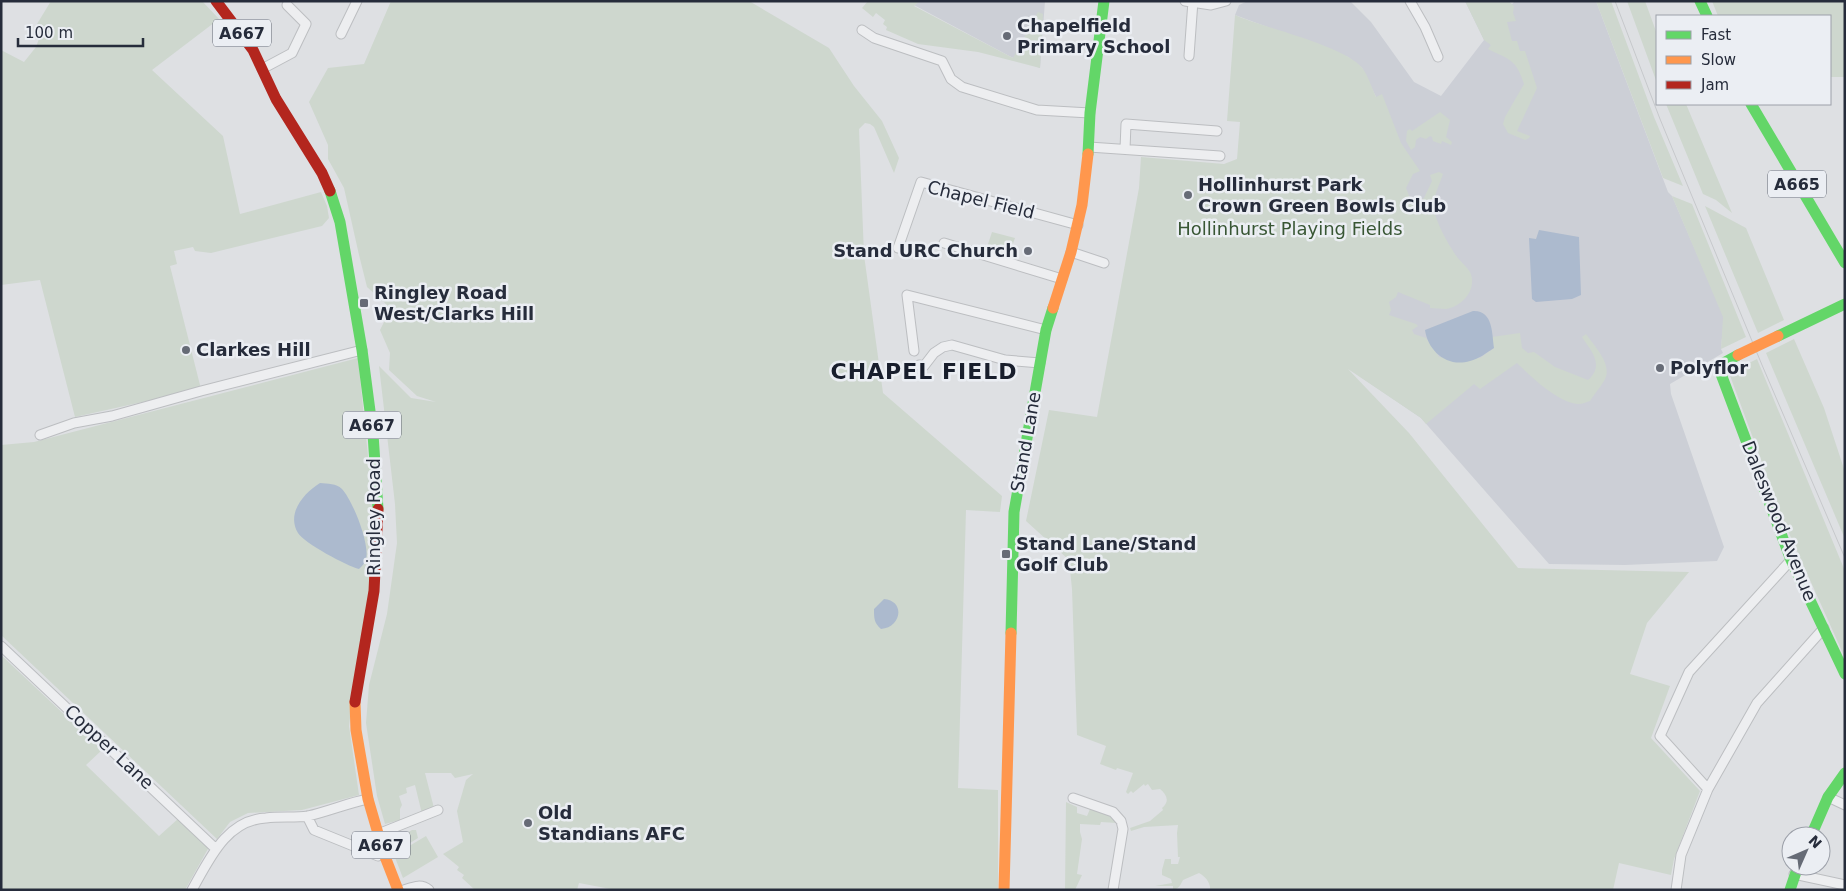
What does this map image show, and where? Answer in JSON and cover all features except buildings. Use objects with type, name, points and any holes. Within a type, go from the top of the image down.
[{"type":"street","name":"A667","points":[[216,1],[248,41],[262,69]]},
{"type":"street","points":[[341,29],[357,1]]},
{"type":"street","name":"Stand Lane","points":[[1004,890],[1014,512],[1046,330],[1078,224],[1086,178],[1090,113],[1104,1]]},
{"type":"street","points":[[1188,56],[1190,2],[1211,5],[1226,1]]},
{"type":"street","points":[[1410,1],[1425,27],[1438,57]]},
{"type":"street","points":[[1700,1],[1707,15]]},
{"type":"street","points":[[262,69],[292,53],[306,24],[286,5]]},
{"type":"street","points":[[862,30],[874,38],[942,61],[951,79],[962,87],[1038,110],[1090,113]]},
{"type":"street","name":"Ringley Road","points":[[262,69],[276,98],[322,173],[332,196],[340,222],[362,350],[373,434],[378,516],[374,591],[354,706],[356,730],[368,799],[384,854],[398,890]]},
{"type":"street","name":"A665","points":[[1752,105],[1770,140],[1845,263]]},
{"type":"street","points":[[1125,149],[1126,124],[1217,131]]},
{"type":"street","points":[[1089,147],[1220,156]]},
{"type":"street","name":"Chapel Field","points":[[898,248],[921,182],[1078,224]]},
{"type":"street","points":[[944,243],[1062,279]]},
{"type":"street","points":[[1070,252],[1104,263]]},
{"type":"street","points":[[914,351],[907,295],[1046,330]]},
{"type":"street","name":"Daleswood Avenue","points":[[1845,304],[1718,366],[1791,560],[1845,674]]},
{"type":"street","points":[[919,365],[924,366],[934,353],[943,347],[952,345],[1005,360],[1040,362]]},
{"type":"street","points":[[40,435],[74,423],[112,416],[362,350]]},
{"type":"street","points":[[1708,789],[1660,736],[1689,672],[1791,560]]},
{"type":"street","points":[[1676,890],[1680,855],[1708,789],[1757,703],[1824,628]]},
{"type":"street","name":"Copper Lane","points":[[1,646],[216,848]]},
{"type":"street","points":[[1815,826],[1828,797],[1845,773]]},
{"type":"street","points":[[1828,797],[1845,805]]},
{"type":"street","points":[[1073,798],[1083,806],[1113,812],[1121,821],[1123,829],[1112,890]]},
{"type":"street","points":[[192,890],[216,848],[236,828],[254,819],[307,816],[368,799]]},
{"type":"street","points":[[378,834],[438,810]]},
{"type":"street","points":[[307,816],[314,830],[378,856],[384,854]]},
{"type":"street","points":[[1790,890],[1794,876]]},
{"type":"street","points":[[1816,876],[1845,885]]},
{"type":"street","points":[[404,890],[419,885],[425,886],[429,890]]},
{"type":"shaded area","name":"Chapelfield Primary School","points":[[920,1],[1045,1],[1040,68],[1013,58],[914,5]]},
{"type":"shaded area","points":[[1248,1],[1350,1],[1371,22],[1414,82],[1441,96],[1484,40],[1465,1],[1508,1],[1512,4],[1515,1],[1596,1],[1668,192],[1672,196],[1724,317],[1721,349],[1723,353],[1670,384],[1671,394],[1724,547],[1717,561],[1625,565],[1549,564],[1421,418],[1346,367],[1376,97],[1362,68],[1348,57],[1235,15],[1239,5]]},
{"type":"green space","points":[[51,1],[202,1],[219,19],[152,70],[223,136],[240,214],[321,192],[327,206],[329,218],[322,226],[211,253],[195,251],[193,247],[174,251],[177,264],[170,266],[201,389],[75,417],[40,280],[1,285],[1,50],[24,62],[36,47],[43,28],[37,24]]},
{"type":"green space","points":[[391,1],[749,1],[829,48],[854,86],[882,121],[899,158],[894,173],[874,127],[865,123],[859,129],[864,255],[883,393],[1002,496],[1000,512],[966,510],[958,788],[998,790],[998,890],[616,890],[579,883],[577,890],[475,890],[462,878],[464,875],[457,870],[459,867],[443,854],[463,842],[457,811],[466,780],[473,774],[455,778],[451,773],[425,773],[434,808],[422,814],[415,785],[406,788],[407,793],[399,796],[402,805],[400,820],[385,824],[377,796],[366,723],[369,685],[387,614],[397,543],[395,504],[379,366],[411,398],[436,402],[417,396],[389,370],[390,353],[380,330],[387,316],[388,309],[385,303],[367,287],[344,188],[328,159],[328,145],[309,102],[328,68],[364,64]]},
{"type":"green space","points":[[868,1],[920,1],[914,6],[1013,58],[1038,12],[1043,14],[1040,68],[978,52],[918,44],[886,30],[887,27],[883,24],[885,20],[876,13],[873,17],[862,8]]},
{"type":"green space","points":[[1465,1],[1508,1],[1514,6],[1513,13],[1516,21],[1507,22],[1512,41],[1517,41],[1520,51],[1525,51],[1537,88],[1517,131],[1530,136],[1525,140],[1508,133],[1503,124],[1524,84],[1521,76],[1511,61],[1488,49],[1491,45],[1484,40]]},
{"type":"green space","points":[[1596,1],[1611,1],[1654,117],[1683,186],[1663,178]]},
{"type":"green space","points":[[1627,1],[1645,1],[1656,31],[1656,80]]},
{"type":"green space","points":[[1712,1],[1845,1],[1845,77],[1831,77],[1831,15],[1718,15]]},
{"type":"green space","name":"Hollinhurst Playing Fields","points":[[1235,15],[1323,45],[1354,61],[1363,69],[1376,97],[1382,94],[1401,143],[1420,171],[1413,174],[1406,188],[1411,200],[1418,202],[1424,198],[1432,181],[1430,175],[1439,172],[1443,174],[1435,197],[1434,210],[1446,239],[1457,257],[1470,272],[1472,285],[1470,291],[1458,305],[1446,309],[1430,308],[1430,305],[1398,292],[1396,297],[1389,302],[1391,310],[1389,315],[1416,324],[1418,326],[1412,330],[1414,334],[1426,338],[1439,357],[1480,358],[1494,348],[1492,337],[1520,333],[1522,348],[1528,353],[1534,352],[1555,367],[1588,380],[1596,369],[1596,363],[1582,337],[1586,334],[1602,356],[1607,369],[1606,375],[1590,401],[1579,404],[1563,399],[1545,388],[1517,363],[1480,389],[1474,384],[1426,424],[1421,418],[1348,369],[1409,433],[1518,568],[1689,572],[1647,623],[1630,674],[1670,686],[1651,738],[1700,791],[1674,859],[1671,875],[1619,863],[1613,890],[1210,890],[1207,880],[1199,873],[1183,880],[1180,886],[1173,890],[1173,886],[1155,886],[1172,883],[1171,879],[1162,875],[1162,870],[1165,859],[1171,859],[1171,864],[1178,864],[1180,857],[1178,857],[1178,825],[1144,827],[1131,831],[1130,828],[1150,821],[1163,810],[1162,808],[1167,800],[1166,796],[1160,789],[1152,790],[1148,784],[1145,786],[1144,784],[1133,793],[1131,791],[1128,794],[1126,792],[1133,773],[1117,768],[1116,770],[1100,764],[1106,746],[1077,735],[1072,589],[1069,560],[1026,521],[1049,410],[1097,417],[1139,188],[1141,157],[1224,164],[1237,159],[1240,122],[1227,121]]},
{"type":"green space","points":[[1666,105],[1686,105],[1732,213],[1716,200],[1703,194]]},
{"type":"green space","points":[[1440,112],[1450,120],[1446,137],[1452,142],[1451,145],[1442,141],[1441,144],[1433,141],[1430,136],[1426,139],[1420,137],[1416,140],[1415,147],[1411,150],[1406,141],[1407,131],[1410,129],[1412,131]]},
{"type":"green space","points":[[1672,196],[1692,204],[1746,337],[1721,349],[1723,317]]},
{"type":"green space","points":[[1705,206],[1746,228],[1784,320],[1758,333]]},
{"type":"green space","points":[[992,232],[1015,238],[1007,260],[987,253],[988,251],[986,250]]},
{"type":"green space","points":[[1794,339],[1824,408],[1845,472],[1845,539],[1766,353]]},
{"type":"green space","points":[[358,358],[373,505],[371,588],[356,668],[349,726],[359,795],[302,810],[248,813],[230,822],[217,839],[1,635],[1,445],[34,442]]},
{"type":"green space","points":[[1757,359],[1845,571],[1845,658],[1784,522],[1729,373]]},
{"type":"green space","points":[[1,655],[102,750],[86,765],[159,836],[179,818],[209,847],[185,890],[1,890]]},
{"type":"green space","points":[[1066,802],[1077,807],[1077,813],[1087,816],[1090,809],[1109,814],[1117,823],[1101,822],[1100,825],[1080,824],[1082,839],[1077,874],[1082,875],[1075,890],[1065,890]]},
{"type":"green space","points":[[412,830],[416,830],[418,838],[410,843],[403,843],[400,837]]},
{"type":"green space","points":[[426,836],[438,857],[403,878],[394,855]]},
{"type":"water","points":[[1539,230],[1579,237],[1581,295],[1572,299],[1536,302],[1532,299],[1529,238],[1536,239]]},
{"type":"water","points":[[1473,311],[1480,312],[1488,318],[1492,329],[1494,348],[1476,359],[1462,363],[1446,360],[1434,351],[1425,330]]},
{"type":"water","points":[[320,483],[340,487],[351,503],[363,533],[367,552],[366,560],[359,569],[326,554],[298,533],[294,518],[298,504],[308,492]]},
{"type":"water","points":[[884,599],[896,604],[898,614],[897,620],[893,624],[888,628],[881,629],[875,620],[874,609]]},
{"type":"tram line","points":[[1615,1],[1660,119],[1762,365],[1845,558]]},
{"type":"traffic: fast","points":[[1088,154],[1090,113],[1104,1]]},
{"type":"traffic: fast","points":[[1700,1],[1707,15]]},
{"type":"traffic: fast","points":[[1752,105],[1845,263]]},
{"type":"traffic: fast","points":[[330,191],[340,222],[362,350],[373,434],[378,509]]},
{"type":"traffic: fast","points":[[1778,336],[1845,304]]},
{"type":"traffic: fast","points":[[1011,633],[1014,512],[1046,330],[1053,308]]},
{"type":"traffic: fast","points":[[1738,355],[1718,366],[1791,560],[1845,674]]},
{"type":"traffic: fast","points":[[1815,826],[1828,797],[1845,773]]},
{"type":"traffic: fast","points":[[1790,890],[1795,876]]},
{"type":"traffic: slow","points":[[1053,308],[1071,252],[1082,205],[1088,154]]},
{"type":"traffic: slow","points":[[1738,355],[1778,336]]},
{"type":"traffic: slow","points":[[1004,890],[1011,633]]},
{"type":"traffic: slow","points":[[355,702],[356,730],[368,799],[384,854],[398,890]]},
{"type":"traffic: jam","points":[[216,1],[253,50],[276,99],[322,173],[330,191]]},
{"type":"traffic: jam","points":[[355,702],[374,591],[378,509]]},
{"type":"place","name":"Chapelfield Primary School","points":[[1007,36]]},
{"type":"place","name":"Hollinhurst Park Crown Green Bowls Club","points":[[1188,195]]},
{"type":"place","name":"Stand URC Church","points":[[1028,251]]},
{"type":"place","name":"Ringley Road West/Clarks Hill","points":[[364,303]]},
{"type":"place","name":"Clarkes Hill","points":[[186,350]]},
{"type":"place","name":"Polyflor","points":[[1660,368]]},
{"type":"place","name":"Stand Lane/Stand Golf Club","points":[[1006,554]]},
{"type":"place","name":"Old Standians AFC","points":[[528,823]]},
{"type":"district","name":"CHAPEL FIELD","points":[[924,371]]}]
